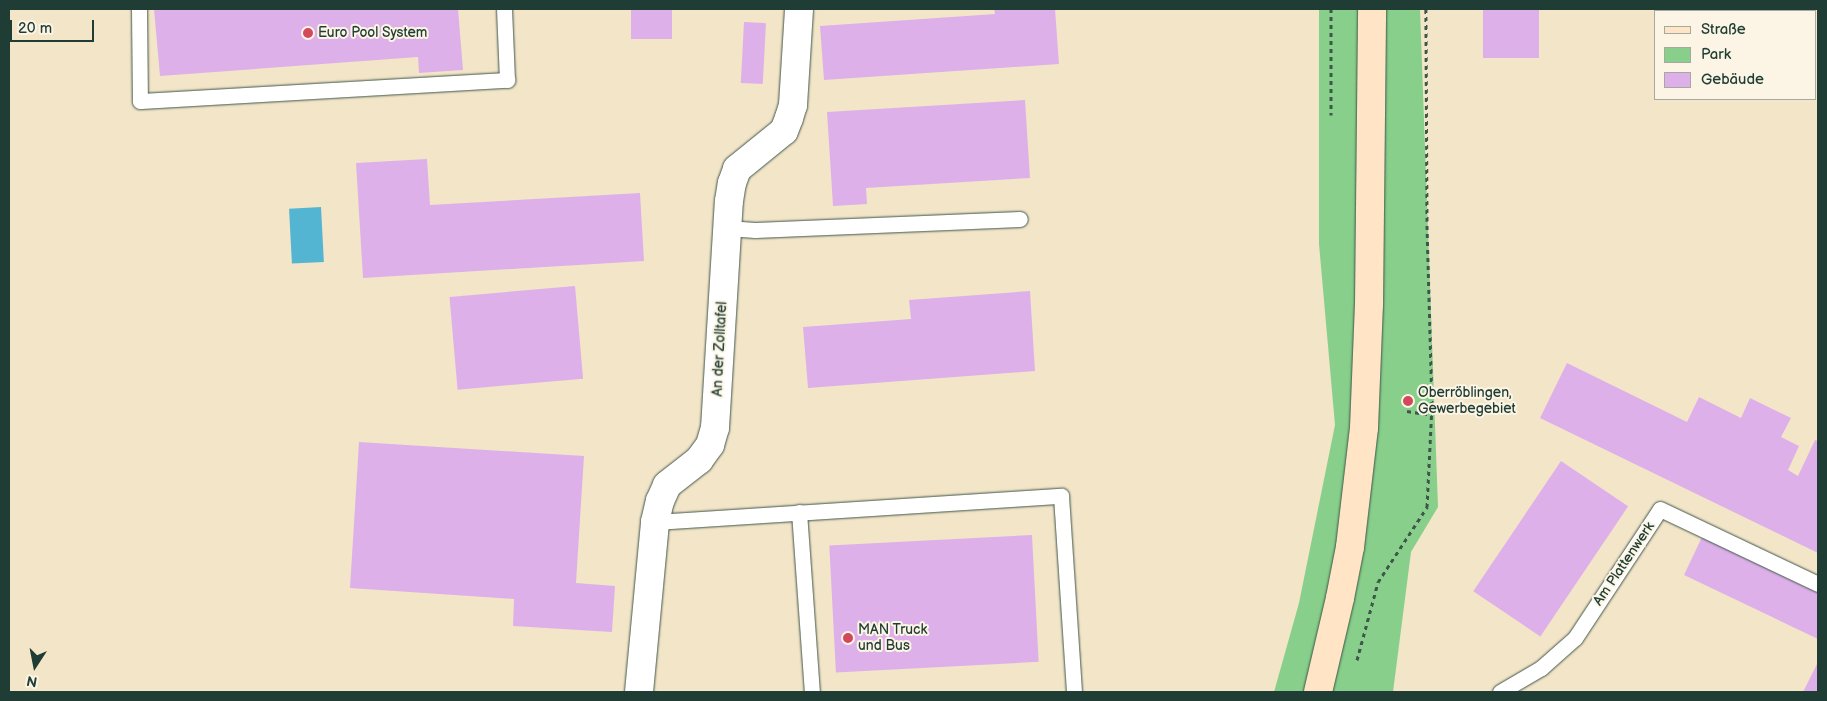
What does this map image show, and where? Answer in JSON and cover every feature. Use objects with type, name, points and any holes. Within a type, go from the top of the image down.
[{"type":"main road","points":[[1322,691],[1350,546],[1363,436],[1369,305],[1372,9]]},
{"type":"street","name":"An der Zolltafel","points":[[639,692],[656,522],[660,501],[667,485],[699,460],[710,445],[716,428],[727,228],[732,183],[738,169],[784,131],[793,105],[799,9]]},
{"type":"lane","points":[[139,9],[140,101],[507,80],[504,9]]},
{"type":"lane","points":[[727,228],[755,230],[1020,219]]},
{"type":"lane","points":[[656,522],[1061,496],[1074,692]]},
{"type":"lane","name":"Am Plattenwerk","points":[[1500,692],[1541,668],[1575,638],[1660,509],[1818,584]]},
{"type":"lane","points":[[799,512],[812,692]]},
{"type":"path","points":[[1331,9],[1331,114]]},
{"type":"path","points":[[1356,665],[1378,582],[1427,507],[1432,415],[1427,220],[1426,9]]},
{"type":"path","points":[[1407,411],[1432,415]]},
{"type":"green space","points":[[1319,9],[1420,9],[1438,507],[1411,552],[1393,692],[1274,692],[1299,603],[1335,425],[1319,244]]},
{"type":"water","points":[[321,207],[324,262],[292,264],[289,209]]},
{"type":"building","name":"Euro Pool System","points":[[154,9],[458,9],[463,70],[419,73],[418,57],[160,76]]},
{"type":"building","points":[[631,9],[672,9],[672,39],[631,39]]},
{"type":"building","points":[[994,9],[1055,9],[1059,64],[824,80],[820,26],[995,14]]},
{"type":"building","points":[[1483,9],[1539,9],[1539,58],[1483,58]]},
{"type":"building","points":[[744,22],[766,23],[763,84],[741,83]]},
{"type":"building","points":[[1025,100],[1030,178],[866,188],[867,204],[833,206],[827,112]]},
{"type":"building","points":[[427,159],[430,205],[640,193],[644,261],[363,278],[356,163]]},
{"type":"building","points":[[575,286],[583,379],[458,390],[449,297]]},
{"type":"building","points":[[1030,291],[1035,371],[808,388],[803,327],[911,319],[909,300]]},
{"type":"building","points":[[1567,363],[1687,422],[1699,397],[1741,418],[1750,398],[1791,418],[1781,437],[1799,446],[1788,470],[1798,476],[1815,440],[1818,441],[1818,553],[1540,418]]},
{"type":"building","points":[[359,442],[584,456],[576,583],[615,586],[612,632],[513,626],[514,599],[350,588]]},
{"type":"building","points":[[1561,461],[1628,506],[1540,636],[1473,591]]},
{"type":"building","points":[[1032,535],[1039,662],[836,672],[829,546]]},
{"type":"building","points":[[1702,537],[1818,593],[1818,639],[1684,575]]},
{"type":"building","points":[[1818,662],[1818,692],[1803,692]]},
{"type":"place","name":"Euro Pool System","points":[[308,33]]},
{"type":"place","name":"Oberröblingen, Gewerbegebiet","points":[[1408,401]]},
{"type":"place","name":"MAN Truck und Bus","points":[[848,638]]}]
